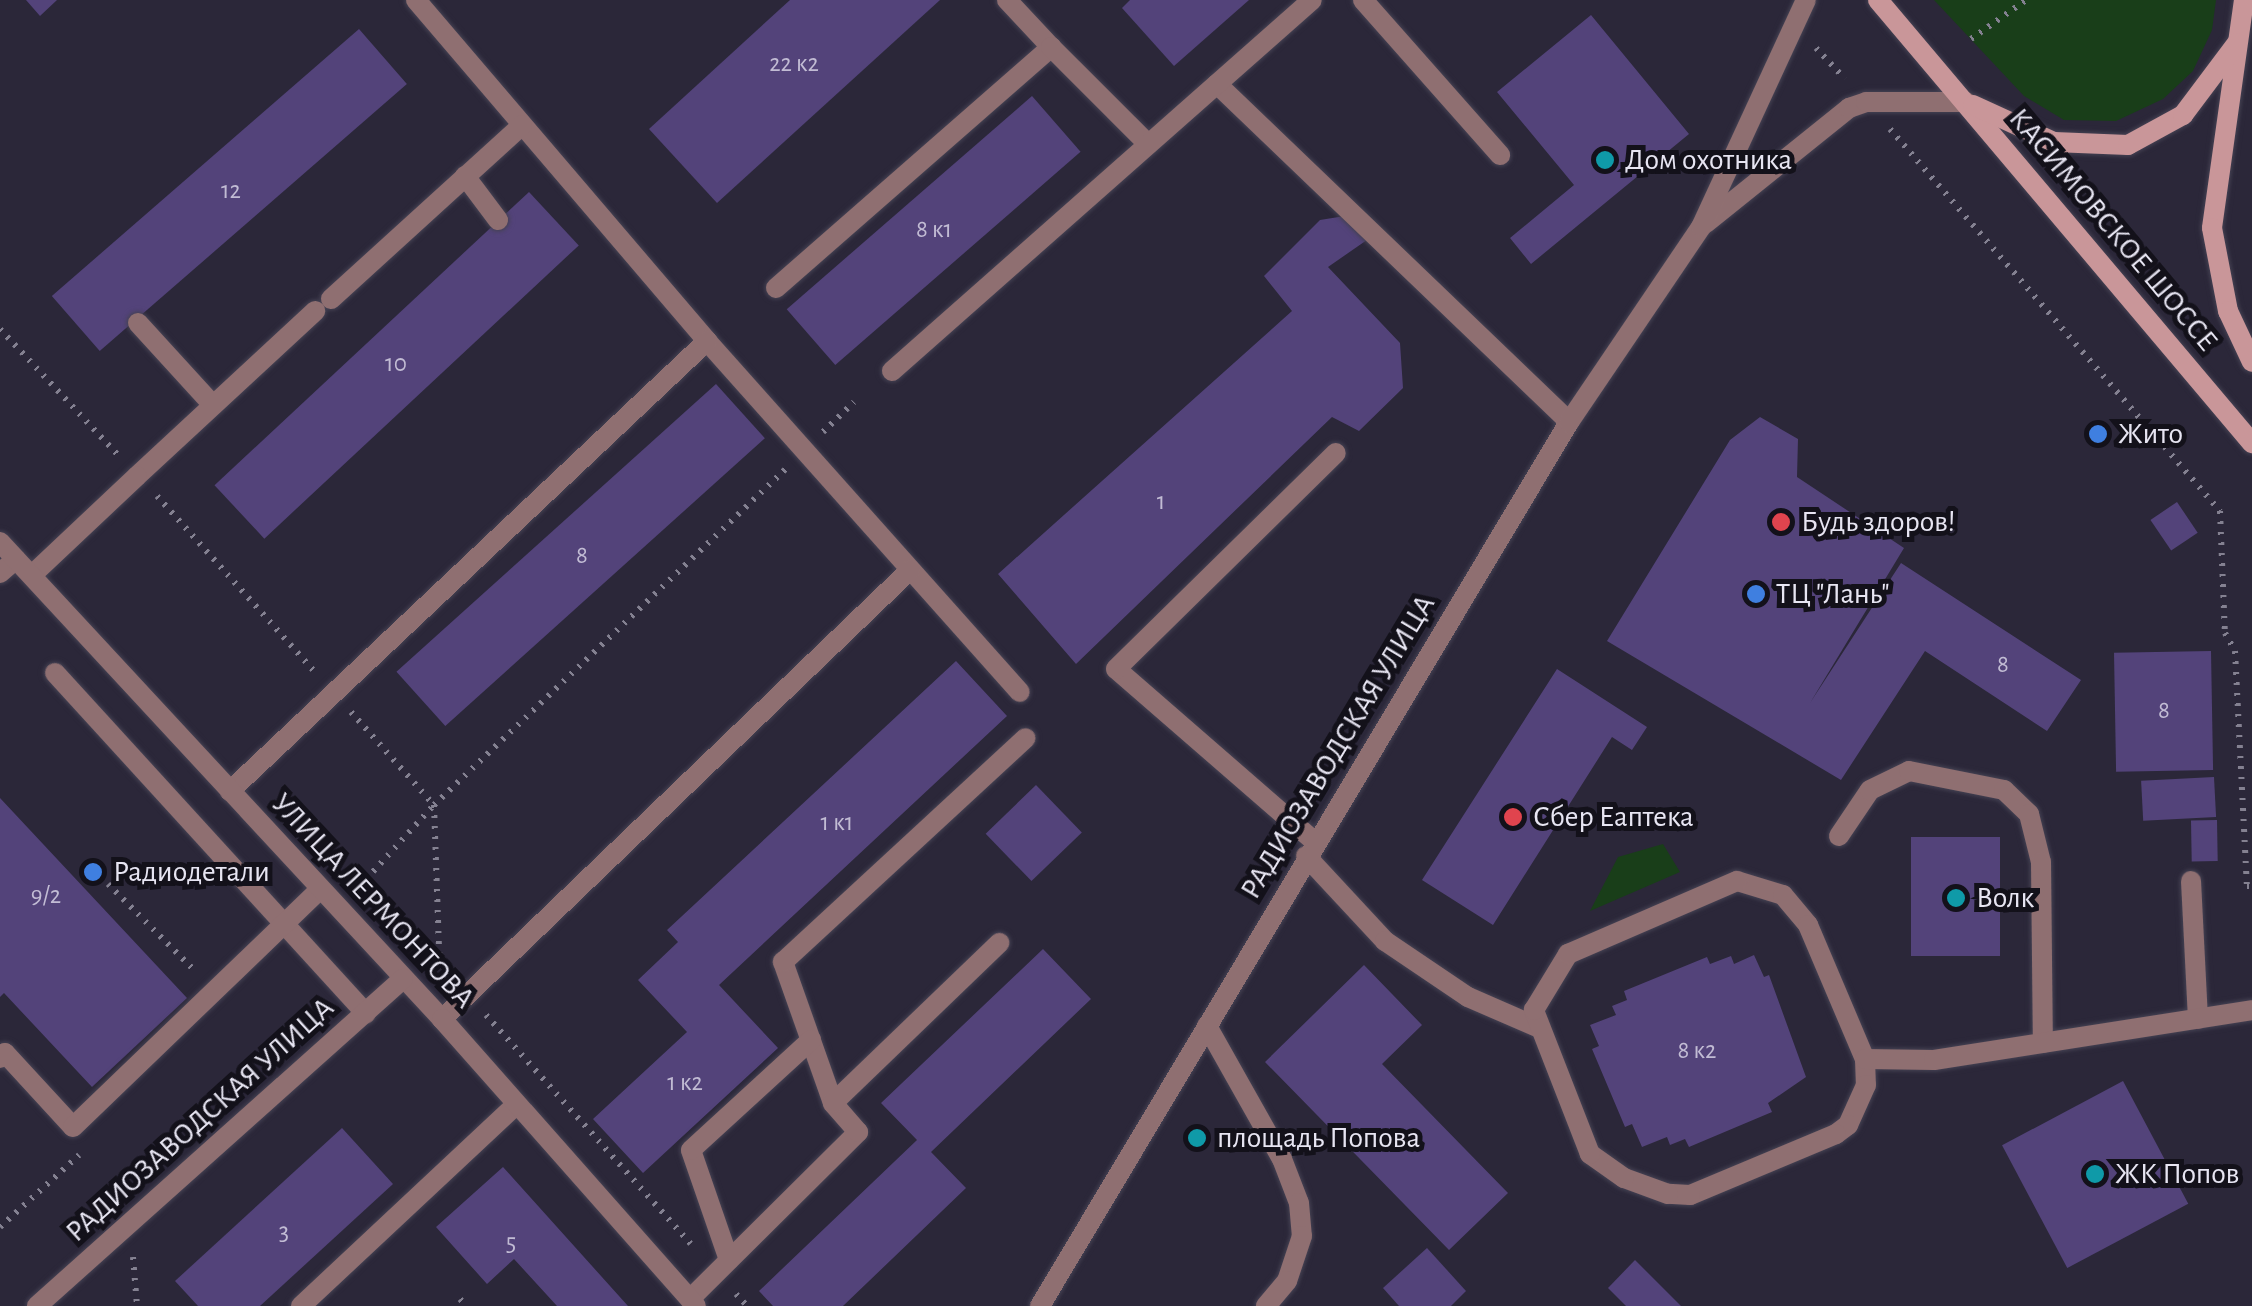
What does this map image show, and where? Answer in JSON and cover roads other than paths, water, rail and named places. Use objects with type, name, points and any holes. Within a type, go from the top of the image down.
[{"type":"main road","name":"КАСИМОВСКОЕ ШОССЕ","points":[[1878,0],[2252,442]]},
{"type":"main road","name":"КАСИМОВСКОЕ ШОССЕ","points":[[2244,0],[2212,228],[2228,312],[2252,362]]},
{"type":"main road","name":"КАСИМОВСКОЕ ШОССЕ","points":[[1966,102],[2054,142],[2128,145],[2183,115],[2238,41]]},
{"type":"street","points":[[416,0],[706,340],[808,447],[910,570],[1020,692]]},
{"type":"street","points":[[1007,0],[1148,144]]},
{"type":"street","points":[[892,370],[1312,0]]},
{"type":"street","points":[[1363,0],[1500,155]]},
{"type":"street","points":[[1701,227],[1806,0]]},
{"type":"street","points":[[776,288],[1051,47]]},
{"type":"street","points":[[1216,84],[1569,422]]},
{"type":"street","points":[[1701,227],[1804,140],[1866,102],[1966,102]]},
{"type":"street","points":[[32,575],[522,124]]},
{"type":"street","points":[[465,176],[498,220]]},
{"type":"street","name":"РАДИОЗАВОДСКАЯ УЛИЦА","points":[[1040,1306],[1569,422],[1701,227]]},
{"type":"street","points":[[138,322],[214,406]]},
{"type":"street","points":[[230,791],[331,690],[706,340]]},
{"type":"street","points":[[1336,453],[1116,668],[1310,849],[1386,941],[1468,997],[1537,1027]]},
{"type":"street","name":"УЛИЦА ЛЕРМОНТОВА","points":[[0,542],[8,566],[32,575],[442,1019],[693,1302]]},
{"type":"street","points":[[442,1019],[910,570]]},
{"type":"street","points":[[55,673],[366,1013]]},
{"type":"street","points":[[693,1302],[729,1260],[858,1132],[833,1103],[783,962],[1026,738]]},
{"type":"street","points":[[1839,836],[1870,790],[1909,771],[1990,786],[2028,814],[2041,862],[2043,1043]]},
{"type":"street","points":[[1747,881],[1796,906],[1865,1059],[1866,1085],[1848,1125],[1680,1196],[1624,1178],[1590,1154],[1537,1027],[1539,996],[1568,954],[1747,881]]},
{"type":"street","points":[[2190,881],[2198,1018]]},
{"type":"street","points":[[0,1058],[5,1054],[73,1126],[320,889]]},
{"type":"street","points":[[833,1103],[999,944]]},
{"type":"street","name":"РАДИОЗАВОДСКАЯ УЛИЦА","points":[[37,1306],[403,979]]},
{"type":"street","points":[[1865,1059],[1934,1060],[2252,1010]]},
{"type":"street","points":[[1207,1026],[1282,1159],[1299,1203],[1302,1236],[1287,1281],[1266,1306]]},
{"type":"street","points":[[729,1260],[691,1150],[811,1040]]},
{"type":"street","points":[[301,1306],[516,1105]]},
{"type":"place","name":"Дом охотника","points":[[1605,160]]},
{"type":"place","name":"Жито","points":[[2098,434]]},
{"type":"place","name":"Будь здоров!","points":[[1781,522]]},
{"type":"place","name":"ТЦ \"Лань\"","points":[[1756,594]]},
{"type":"place","name":"Сбер Еаптека","points":[[1513,817]]},
{"type":"place","name":"Радиодетали","points":[[93,872]]},
{"type":"place","name":"Волк","points":[[1956,898]]},
{"type":"place","name":"площадь Попова","points":[[1197,1138]]},
{"type":"place","name":"ЖК Попов","points":[[2095,1174]]}]
